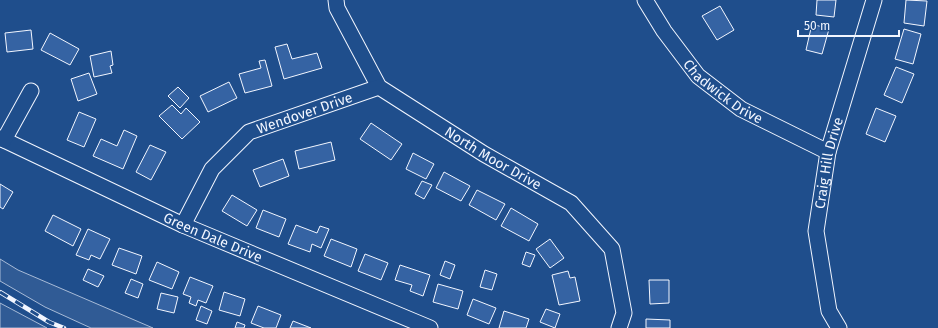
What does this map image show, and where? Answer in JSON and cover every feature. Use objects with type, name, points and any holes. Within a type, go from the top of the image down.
[{"type":"street","name":"North Moor Drive","points":[[336,0],[336,8],[379,87],[484,154],[571,203],[612,249],[624,313],[619,328]]},
{"type":"street","name":"Chadwick Drive","points":[[645,0],[664,31],[698,76],[741,109],[828,152]]},
{"type":"street","name":"Craig Hill Drive","points":[[839,328],[829,311],[816,231],[828,152],[874,0]]},
{"type":"street","name":"Wendover Drive","points":[[183,225],[212,170],[249,132],[379,87]]},
{"type":"street","points":[[2,139],[31,91]]},
{"type":"street","name":"Green Dale Drive","points":[[2,139],[183,225],[430,328]]},
{"type":"shaded area","points":[[0,259],[18,270],[153,328],[91,328],[45,307],[0,281]]},
{"type":"shaded area","points":[[0,303],[47,328],[0,328]]},
{"type":"building","points":[[817,0],[836,0],[834,17],[816,15]]},
{"type":"building","points":[[906,0],[927,1],[924,26],[904,23]]},
{"type":"building","points":[[720,6],[734,30],[717,40],[702,16]]},
{"type":"building","points":[[812,24],[829,29],[822,54],[806,50]]},
{"type":"building","points":[[904,29],[921,34],[913,64],[895,59]]},
{"type":"building","points":[[31,30],[33,49],[7,52],[5,33]]},
{"type":"building","points":[[50,33],[79,49],[70,65],[41,50]]},
{"type":"building","points":[[287,44],[292,59],[317,53],[322,68],[284,79],[275,47]]},
{"type":"building","points":[[111,51],[113,65],[110,66],[112,73],[94,77],[90,56]]},
{"type":"building","points":[[265,60],[272,86],[245,93],[239,74],[261,68],[259,61]]},
{"type":"building","points":[[896,67],[914,74],[902,103],[884,95]]},
{"type":"building","points":[[89,73],[97,94],[78,101],[71,79]]},
{"type":"building","points":[[229,82],[237,98],[208,112],[200,96]]},
{"type":"building","points":[[178,87],[189,98],[180,108],[168,96]]},
{"type":"building","points":[[172,105],[181,114],[186,108],[200,122],[182,139],[159,116]]},
{"type":"building","points":[[876,108],[896,116],[885,142],[866,134]]},
{"type":"building","points":[[79,112],[96,119],[84,147],[67,140]]},
{"type":"building","points":[[371,123],[402,144],[391,160],[360,139]]},
{"type":"building","points":[[124,130],[137,136],[123,169],[93,156],[101,139],[117,146]]},
{"type":"building","points":[[331,142],[335,160],[299,169],[295,151]]},
{"type":"building","points":[[150,145],[166,152],[151,180],[136,172]]},
{"type":"building","points":[[413,153],[434,164],[426,179],[406,169]]},
{"type":"building","points":[[283,159],[289,176],[260,187],[253,170]]},
{"type":"building","points":[[444,172],[470,186],[461,201],[436,188]]},
{"type":"building","points":[[422,181],[432,185],[424,199],[415,194]]},
{"type":"building","points":[[0,184],[13,192],[3,209],[0,207]]},
{"type":"building","points":[[477,190],[505,204],[496,220],[469,205]]},
{"type":"building","points":[[232,195],[257,210],[247,226],[222,211]]},
{"type":"building","points":[[511,208],[538,224],[529,241],[501,226]]},
{"type":"building","points":[[263,210],[286,219],[279,237],[256,228]]},
{"type":"building","points":[[53,215],[81,229],[73,246],[45,231]]},
{"type":"building","points":[[296,225],[317,233],[320,226],[329,229],[321,248],[312,244],[310,252],[288,244]]},
{"type":"building","points":[[88,229],[110,239],[100,259],[91,255],[89,260],[76,255]]},
{"type":"building","points":[[331,239],[357,249],[351,267],[324,256]]},
{"type":"building","points":[[550,239],[564,258],[550,268],[536,249]]},
{"type":"building","points":[[119,248],[142,256],[136,274],[112,265]]},
{"type":"building","points":[[526,252],[535,255],[530,267],[522,264]]},
{"type":"building","points":[[365,254],[388,263],[381,280],[358,271]]},
{"type":"building","points":[[445,261],[455,265],[450,279],[440,275]]},
{"type":"building","points":[[157,262],[179,272],[172,289],[149,280]]},
{"type":"building","points":[[400,265],[430,275],[423,296],[410,291],[412,285],[395,280]]},
{"type":"building","points":[[88,269],[104,276],[98,287],[83,280]]},
{"type":"building","points":[[485,270],[497,274],[492,290],[480,287]]},
{"type":"building","points":[[568,271],[570,278],[575,277],[580,301],[559,305],[552,275]]},
{"type":"building","points":[[190,277],[213,286],[206,303],[198,300],[196,306],[189,303],[191,297],[183,294]]},
{"type":"building","points":[[131,279],[143,284],[138,298],[125,293]]},
{"type":"building","points":[[649,280],[669,280],[669,303],[650,304]]},
{"type":"building","points":[[438,284],[463,291],[458,309],[433,302]]},
{"type":"building","points":[[224,292],[245,299],[240,316],[219,310]]},
{"type":"building","points":[[161,293],[178,297],[174,313],[157,309]]},
{"type":"building","points":[[473,299],[496,308],[489,324],[467,315]]},
{"type":"building","points":[[201,306],[212,311],[207,324],[196,320]]},
{"type":"building","points":[[258,306],[281,315],[276,328],[264,328],[251,323]]},
{"type":"building","points":[[546,309],[560,314],[555,328],[540,322]]},
{"type":"building","points":[[504,311],[529,319],[526,328],[499,328]]},
{"type":"building","points":[[646,319],[670,320],[670,328],[646,328]]},
{"type":"building","points":[[293,321],[311,328],[290,328]]},
{"type":"building","points":[[237,322],[245,325],[244,328],[235,328]]},
{"type":"railway","points":[[0,292],[49,322],[64,328]]}]
